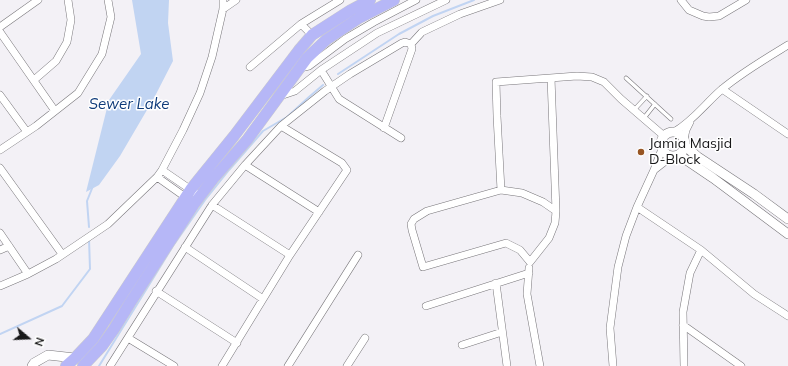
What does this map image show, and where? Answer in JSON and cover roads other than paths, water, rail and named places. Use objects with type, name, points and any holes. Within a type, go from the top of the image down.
[{"type":"main road","points":[[66,366],[79,362],[93,339],[234,136],[299,50],[312,35],[351,10],[370,0]]},
{"type":"main road","points":[[193,197],[213,179],[247,140],[307,58],[326,40],[359,18],[394,0]]},
{"type":"street","points":[[0,27],[38,0]]},
{"type":"street","points":[[34,80],[56,61],[67,42],[72,20],[68,0]]},
{"type":"street","points":[[0,150],[36,126],[78,93],[102,54],[111,17],[108,0]]},
{"type":"street","points":[[0,286],[28,274],[108,224],[157,177],[183,130],[200,93],[212,57],[223,9],[223,0]]},
{"type":"street","points":[[223,9],[236,0]]},
{"type":"street","points":[[250,67],[301,24],[340,0]]},
{"type":"street","points":[[299,68],[309,66],[345,39],[416,0]]},
{"type":"street","points":[[278,96],[296,91],[321,70],[377,33],[446,0]]},
{"type":"street","points":[[384,128],[412,49],[411,44],[422,32],[460,14],[500,0]]},
{"type":"street","points":[[681,0],[689,10],[709,17],[719,16],[746,0]]},
{"type":"street","points":[[394,11],[399,22]]},
{"type":"street","points":[[301,24],[312,35]]},
{"type":"street","points":[[0,32],[55,111]]},
{"type":"street","points":[[345,39],[353,49]]},
{"type":"street","points":[[110,366],[212,205],[245,165],[281,126],[332,86],[350,74],[402,43],[405,42],[411,44]]},
{"type":"street","points":[[674,132],[691,120],[739,76],[788,45]]},
{"type":"street","points":[[321,70],[339,99],[401,138]]},
{"type":"street","points":[[501,190],[496,82],[577,76],[592,77],[604,82],[664,136]]},
{"type":"street","points":[[540,366],[527,294],[530,262],[549,238],[555,223],[556,211],[551,78]]},
{"type":"street","points":[[722,90],[787,131]]},
{"type":"street","points":[[0,95],[27,132]]},
{"type":"street","points":[[654,170],[684,150],[686,130],[691,120]]},
{"type":"street","points":[[222,366],[290,255],[347,170],[342,164],[281,126]]},
{"type":"street","points":[[788,219],[754,194],[698,157],[684,143],[680,134],[674,132],[667,133],[664,136],[661,142],[664,153],[668,155],[675,155],[713,178],[788,234]]},
{"type":"street","points":[[613,366],[610,328],[618,267],[626,236],[662,149]]},
{"type":"street","points":[[245,165],[319,212]]},
{"type":"street","points":[[0,168],[62,254]]},
{"type":"street","points":[[162,170],[193,197]]},
{"type":"street","points":[[157,177],[193,197]]},
{"type":"street","points":[[530,262],[520,250],[506,243],[423,267],[411,224],[414,219],[428,211],[501,190],[522,193],[543,202],[556,211]]},
{"type":"street","points":[[212,205],[290,255]]},
{"type":"street","points":[[637,207],[700,250],[754,294],[788,316]]},
{"type":"street","points":[[0,233],[28,274]]},
{"type":"street","points":[[0,250],[9,246]]},
{"type":"street","points":[[185,247],[263,299]]},
{"type":"street","points":[[684,366],[683,312],[690,273],[700,250]]},
{"type":"street","points":[[288,366],[358,255]]},
{"type":"street","points":[[426,306],[529,273]]},
{"type":"street","points":[[496,283],[506,366]]},
{"type":"street","points":[[156,292],[237,343]]},
{"type":"street","points":[[683,325],[741,366]]},
{"type":"street","points":[[462,345],[502,332]]},
{"type":"street","points":[[128,338],[172,366]]},
{"type":"street","points":[[347,366],[365,338]]},
{"type":"street","points":[[32,366],[34,363],[48,355],[79,362]]},
{"type":"lane","points":[[626,78],[671,119]]},
{"type":"lane","points":[[634,110],[647,96]]},
{"type":"lane","points":[[644,118],[655,104]]},
{"type":"water","name":"Sewer Lake","points":[[132,0],[169,0],[168,23],[173,61],[154,98],[120,156],[99,185],[86,192],[109,100],[141,54]]},
{"type":"waterway","points":[[338,74],[399,34],[433,16],[474,0]]},
{"type":"waterway","points":[[99,366],[173,246],[205,200],[263,131],[287,117],[323,85]]},
{"type":"waterway","points":[[89,227],[87,201],[93,186]]},
{"type":"waterway","points":[[0,334],[62,306],[90,269],[89,239]]},
{"type":"place","name":"Jamia Masjid D-Block","points":[[641,152]]}]
